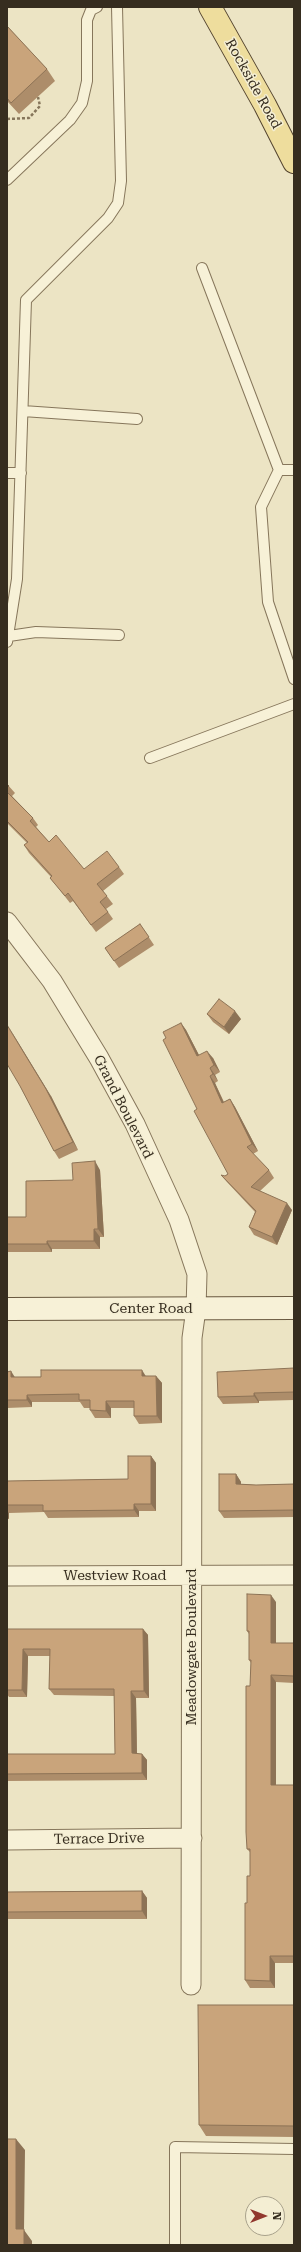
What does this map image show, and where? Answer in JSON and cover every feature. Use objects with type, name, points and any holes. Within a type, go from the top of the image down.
[{"type":"main road","name":"Rockside Road","points":[[210,7],[265,105],[294,162]]},
{"type":"main road","name":"Center Road","points":[[7,1309],[294,1308]]},
{"type":"street","name":"Grand Boulevard","points":[[7,922],[52,981],[99,1058],[135,1124],[179,1220],[196,1266],[196,1309]]},
{"type":"street","name":"Meadowgate Boulevard","points":[[191,1985],[192,1338],[196,1309]]},
{"type":"street","name":"Westview Road","points":[[7,1576],[294,1574]]},
{"type":"street","name":"Terrace Drive","points":[[7,1840],[192,1838]]},
{"type":"lane","points":[[9,174],[70,120],[82,103],[87,81],[87,20],[91,10],[97,7]]},
{"type":"lane","points":[[117,7],[121,181],[118,203],[108,218],[26,300],[17,579],[8,639],[36,632],[119,636]]},
{"type":"lane","points":[[202,268],[279,470],[261,507],[267,595],[294,679]]},
{"type":"lane","points":[[23,411],[137,418]]},
{"type":"lane","points":[[279,470],[294,470]]},
{"type":"lane","points":[[7,473],[21,473]]},
{"type":"lane","points":[[150,758],[294,704]]},
{"type":"lane","points":[[176,2244],[175,2147],[294,2149]]},
{"type":"path","points":[[7,120],[29,118],[40,106],[38,97]]},
{"type":"building","points":[[7,26],[47,69],[11,103],[7,98]]},
{"type":"building","points":[[7,792],[33,818],[30,821],[49,842],[56,835],[84,869],[107,851],[119,867],[97,884],[107,896],[100,902],[108,912],[91,925],[68,893],[65,896],[50,878],[52,876],[24,845],[28,842],[7,821]]},
{"type":"building","points":[[140,924],[149,937],[114,961],[105,948]]},
{"type":"building","points":[[219,999],[235,1011],[224,1027],[207,1014]]},
{"type":"building","points":[[181,1023],[197,1056],[207,1051],[214,1065],[210,1068],[213,1074],[210,1076],[222,1103],[230,1099],[252,1144],[247,1147],[269,1170],[251,1187],[287,1203],[272,1237],[249,1227],[256,1211],[221,1175],[225,1176],[228,1174],[194,1111],[197,1109],[163,1040],[166,1038],[163,1032]]},
{"type":"building","points":[[7,1025],[46,1089],[73,1142],[54,1151],[7,1064]]},
{"type":"building","points":[[95,1161],[98,1229],[94,1229],[94,1241],[47,1241],[47,1244],[7,1244],[7,1217],[26,1217],[26,1181],[73,1180],[72,1163]]},
{"type":"building","points":[[294,1368],[294,1392],[254,1393],[254,1396],[218,1397],[217,1372]]},
{"type":"building","points":[[41,1370],[142,1370],[142,1376],[156,1376],[157,1416],[134,1416],[134,1401],[106,1401],[106,1411],[90,1410],[90,1400],[79,1400],[79,1394],[27,1395],[27,1400],[7,1400],[7,1372],[11,1371],[11,1377],[41,1377]]},
{"type":"building","points":[[128,1456],[151,1456],[151,1504],[134,1504],[134,1510],[43,1511],[43,1505],[7,1505],[7,1481],[128,1479]]},
{"type":"building","points":[[219,1474],[236,1474],[236,1484],[294,1484],[294,1510],[219,1511]]},
{"type":"building","points":[[247,1594],[271,1595],[271,1643],[294,1643],[294,1676],[271,1675],[271,1785],[294,1785],[294,1956],[270,1956],[270,1981],[245,1980],[245,1903],[247,1903],[247,1876],[250,1876],[250,1849],[247,1849],[246,1832],[246,1686],[250,1686],[251,1660],[249,1660],[249,1631],[247,1631]]},
{"type":"building","points":[[7,1629],[143,1629],[144,1691],[131,1691],[132,1753],[142,1754],[142,1773],[7,1774],[7,1754],[115,1754],[114,1689],[49,1689],[50,1649],[23,1649],[22,1690],[7,1690]]},
{"type":"building","points":[[142,1891],[142,1911],[7,1912],[7,1892]]},
{"type":"building","points":[[198,2005],[294,2005],[294,2126],[199,2125]]},
{"type":"building","points":[[7,2139],[16,2139],[16,2229],[24,2229],[24,2245],[7,2245]]}]
